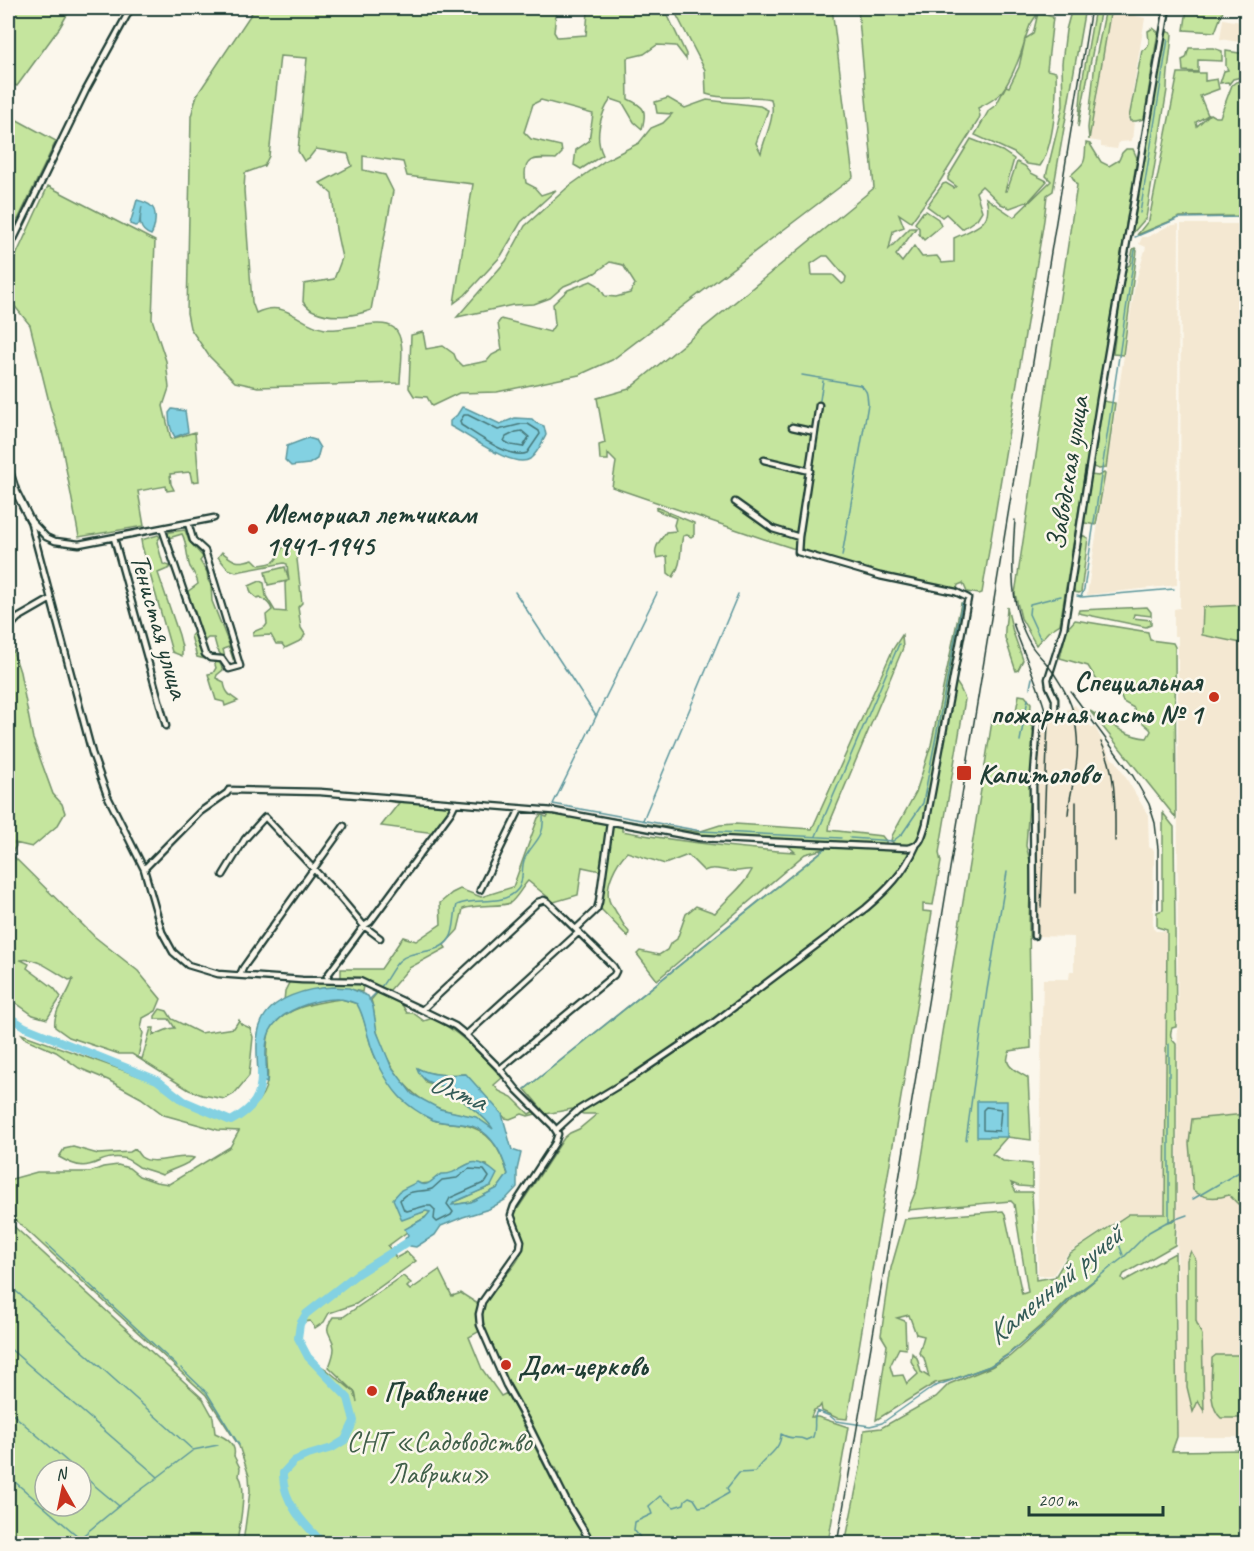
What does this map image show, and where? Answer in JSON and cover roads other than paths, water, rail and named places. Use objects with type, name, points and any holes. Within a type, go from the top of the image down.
[{"type":"street","points":[[8,251],[86,90],[131,8]]},
{"type":"street","name":"Заводская улица","points":[[1034,936],[1033,786],[1038,722],[1055,709],[1056,704],[1048,679],[1064,628],[1100,399],[1167,8]]},
{"type":"street","points":[[556,1130],[578,1110],[636,1075],[713,1023],[866,908],[884,892],[907,865],[921,841],[968,597],[956,592],[838,566],[798,552],[819,405]]},
{"type":"street","points":[[792,427],[815,432]]},
{"type":"street","points":[[764,460],[810,471]]},
{"type":"street","points":[[8,466],[16,492],[30,520],[100,776],[144,869],[162,932],[173,952],[188,965],[218,974],[302,980],[360,981],[455,1026],[500,1069],[556,1130],[559,1136],[514,1206],[511,1215],[521,1241],[520,1248],[482,1302],[479,1314],[480,1325],[506,1385],[569,1506],[592,1544]]},
{"type":"street","points":[[735,502],[773,529],[799,537]]},
{"type":"street","points":[[30,520],[46,537],[55,541],[79,543],[214,518]]},
{"type":"street","points":[[162,528],[205,654],[210,658],[222,659],[229,669],[240,666],[205,551],[193,540],[188,523]]},
{"type":"street","name":"Тенистая улица","points":[[114,538],[166,726]]},
{"type":"street","points":[[8,629],[18,618],[51,599]]},
{"type":"street","points":[[144,869],[200,812],[229,790],[320,792],[554,811],[700,838],[907,848],[916,846]]},
{"type":"street","points":[[327,976],[406,874],[455,804]]},
{"type":"street","points":[[480,890],[520,809]]},
{"type":"street","points":[[223,876],[244,839],[265,817],[364,926],[381,938]]},
{"type":"street","points":[[466,1035],[578,930],[597,909],[610,823]]},
{"type":"street","points":[[240,975],[344,826]]},
{"type":"street","points":[[422,1010],[541,901],[548,902],[613,966],[615,973],[500,1069]]},
{"type":"water","points":[[137,200],[148,204],[155,212],[154,229],[151,235],[141,227],[141,211],[139,225],[130,224]]},
{"type":"water","points":[[462,407],[500,424],[515,418],[532,419],[544,426],[546,435],[530,459],[513,460],[490,450],[450,426],[450,421]]},
{"type":"water","points":[[172,409],[185,411],[188,432],[175,437],[169,419]]},
{"type":"water","points":[[308,438],[315,440],[320,448],[317,459],[309,464],[291,466],[285,460],[287,446]]},
{"type":"water","points":[[349,988],[368,996],[373,1007],[377,1032],[391,1066],[412,1094],[440,1109],[476,1117],[493,1129],[483,1117],[453,1091],[427,1081],[417,1068],[435,1074],[466,1074],[502,1114],[512,1150],[521,1153],[517,1170],[517,1187],[505,1200],[489,1209],[441,1226],[435,1235],[416,1247],[410,1246],[405,1239],[408,1235],[405,1229],[425,1218],[430,1212],[426,1211],[402,1220],[393,1199],[401,1190],[417,1182],[427,1184],[441,1174],[456,1171],[472,1163],[487,1166],[497,1174],[491,1186],[454,1202],[452,1205],[471,1202],[498,1188],[508,1174],[496,1145],[482,1131],[465,1124],[433,1120],[415,1110],[399,1096],[377,1061],[357,1004],[341,999],[330,999],[310,1003],[282,1017],[270,1031],[268,1037],[267,1083],[258,1079],[258,1036],[266,1014],[282,1000],[291,996],[313,989]]},
{"type":"water","points":[[977,1101],[1007,1101],[1007,1137],[977,1137]]},
{"type":"waterway","points":[[1140,213],[1168,39]]},
{"type":"waterway","points":[[1135,237],[1179,218],[1246,217]]},
{"type":"waterway","points":[[1077,596],[1081,597],[1084,589],[1135,250]]},
{"type":"waterway","points":[[802,375],[860,385],[867,393],[868,404],[842,556]]},
{"type":"waterway","points":[[820,400],[823,381]]},
{"type":"waterway","points":[[1082,597],[1174,589]]},
{"type":"waterway","points":[[515,592],[596,716]]},
{"type":"waterway","points":[[657,593],[553,804],[701,831],[841,838]]},
{"type":"waterway","points":[[643,820],[738,594]]},
{"type":"waterway","points":[[1040,638],[1029,614],[1030,604],[1061,596]]},
{"type":"waterway","points":[[850,838],[893,841],[902,834],[923,803],[962,603]]},
{"type":"waterway","points":[[816,836],[899,644]]},
{"type":"waterway","points":[[1030,688],[1032,678]]},
{"type":"waterway","points":[[1020,741],[1028,699]]},
{"type":"waterway","points":[[380,988],[399,961],[411,954],[433,950],[445,944],[452,935],[457,905],[505,898],[518,889],[524,862],[542,830],[543,817]]},
{"type":"waterway","points":[[525,1089],[826,848]]},
{"type":"waterway","points":[[966,1140],[987,990],[1007,872]]},
{"type":"waterway","points":[[369,1000],[377,992]]},
{"type":"waterway","name":"Охта","points":[[8,1016],[25,1027],[157,1080],[184,1101],[231,1121],[245,1112],[255,1101],[260,1088],[261,1071]]},
{"type":"waterway","points":[[1169,1044],[1169,1221]]},
{"type":"waterway","name":"Каменный ручей","points":[[1193,1199],[1246,1168]]},
{"type":"waterway","name":"Каменный ручей","points":[[642,1544],[643,1541],[634,1530],[635,1522],[652,1514],[649,1506],[660,1496],[674,1507],[684,1504],[689,1497],[694,1499],[699,1507],[706,1506],[729,1493],[727,1488],[739,1473],[755,1472],[778,1446],[781,1434],[806,1440],[813,1437],[817,1411],[836,1421],[870,1426],[882,1423],[933,1387],[990,1366],[1008,1355],[1054,1316],[1070,1299],[1124,1257],[1149,1232],[1187,1215]]},
{"type":"waterway","points":[[1113,1228],[1123,1255]]},
{"type":"waterway","name":"Охта","points":[[324,1544],[296,1512],[286,1494],[283,1473],[294,1461],[332,1448],[345,1440],[354,1421],[348,1398],[308,1357],[298,1338],[300,1324],[306,1314],[357,1274],[416,1237]]},
{"type":"waterway","points":[[46,1244],[177,1366]]},
{"type":"waterway","points":[[8,1284],[193,1450],[218,1445]]},
{"type":"waterway","points":[[8,1347],[158,1477],[192,1451]]},
{"type":"waterway","points":[[181,1368],[207,1393],[239,1445]]},
{"type":"waterway","points":[[8,1410],[63,1458]]},
{"type":"waterway","points":[[8,1476],[80,1538],[119,1506]]},
{"type":"waterway","points":[[93,1484],[119,1506],[157,1478]]},
{"type":"waterway","points":[[73,1544],[79,1538]]},
{"type":"waterway","points":[[8,1539],[13,1544]]},
{"type":"railway","points":[[837,1544],[886,1259],[1091,8]]},
{"type":"railway","points":[[1015,520],[1013,584],[1018,615],[1031,645],[1062,686],[1074,718],[1077,752],[1068,815]]},
{"type":"railway","points":[[1013,623],[1041,696],[1048,721],[1041,907]]},
{"type":"railway","points":[[1071,692],[1133,776],[1149,804],[1155,823],[1158,849],[1158,909]]},
{"type":"railway","points":[[1101,742],[1112,778],[1115,803],[1115,841]]},
{"type":"railway","points":[[1076,802],[1076,892]]},
{"type":"place","name":"Мемориал летчикам 1941-1945","points":[[253,529]]},
{"type":"place","name":"Специальная пожарная часть № 1","points":[[1214,697]]},
{"type":"place","name":"Капитолово","points":[[964,773]]},
{"type":"place","name":"Дом-церковь","points":[[506,1365]]},
{"type":"place","name":"Правление","points":[[372,1391]]},
{"type":"park label","name":"СНТ «Садоводство Лаврики»","points":[[439,1457]]}]
